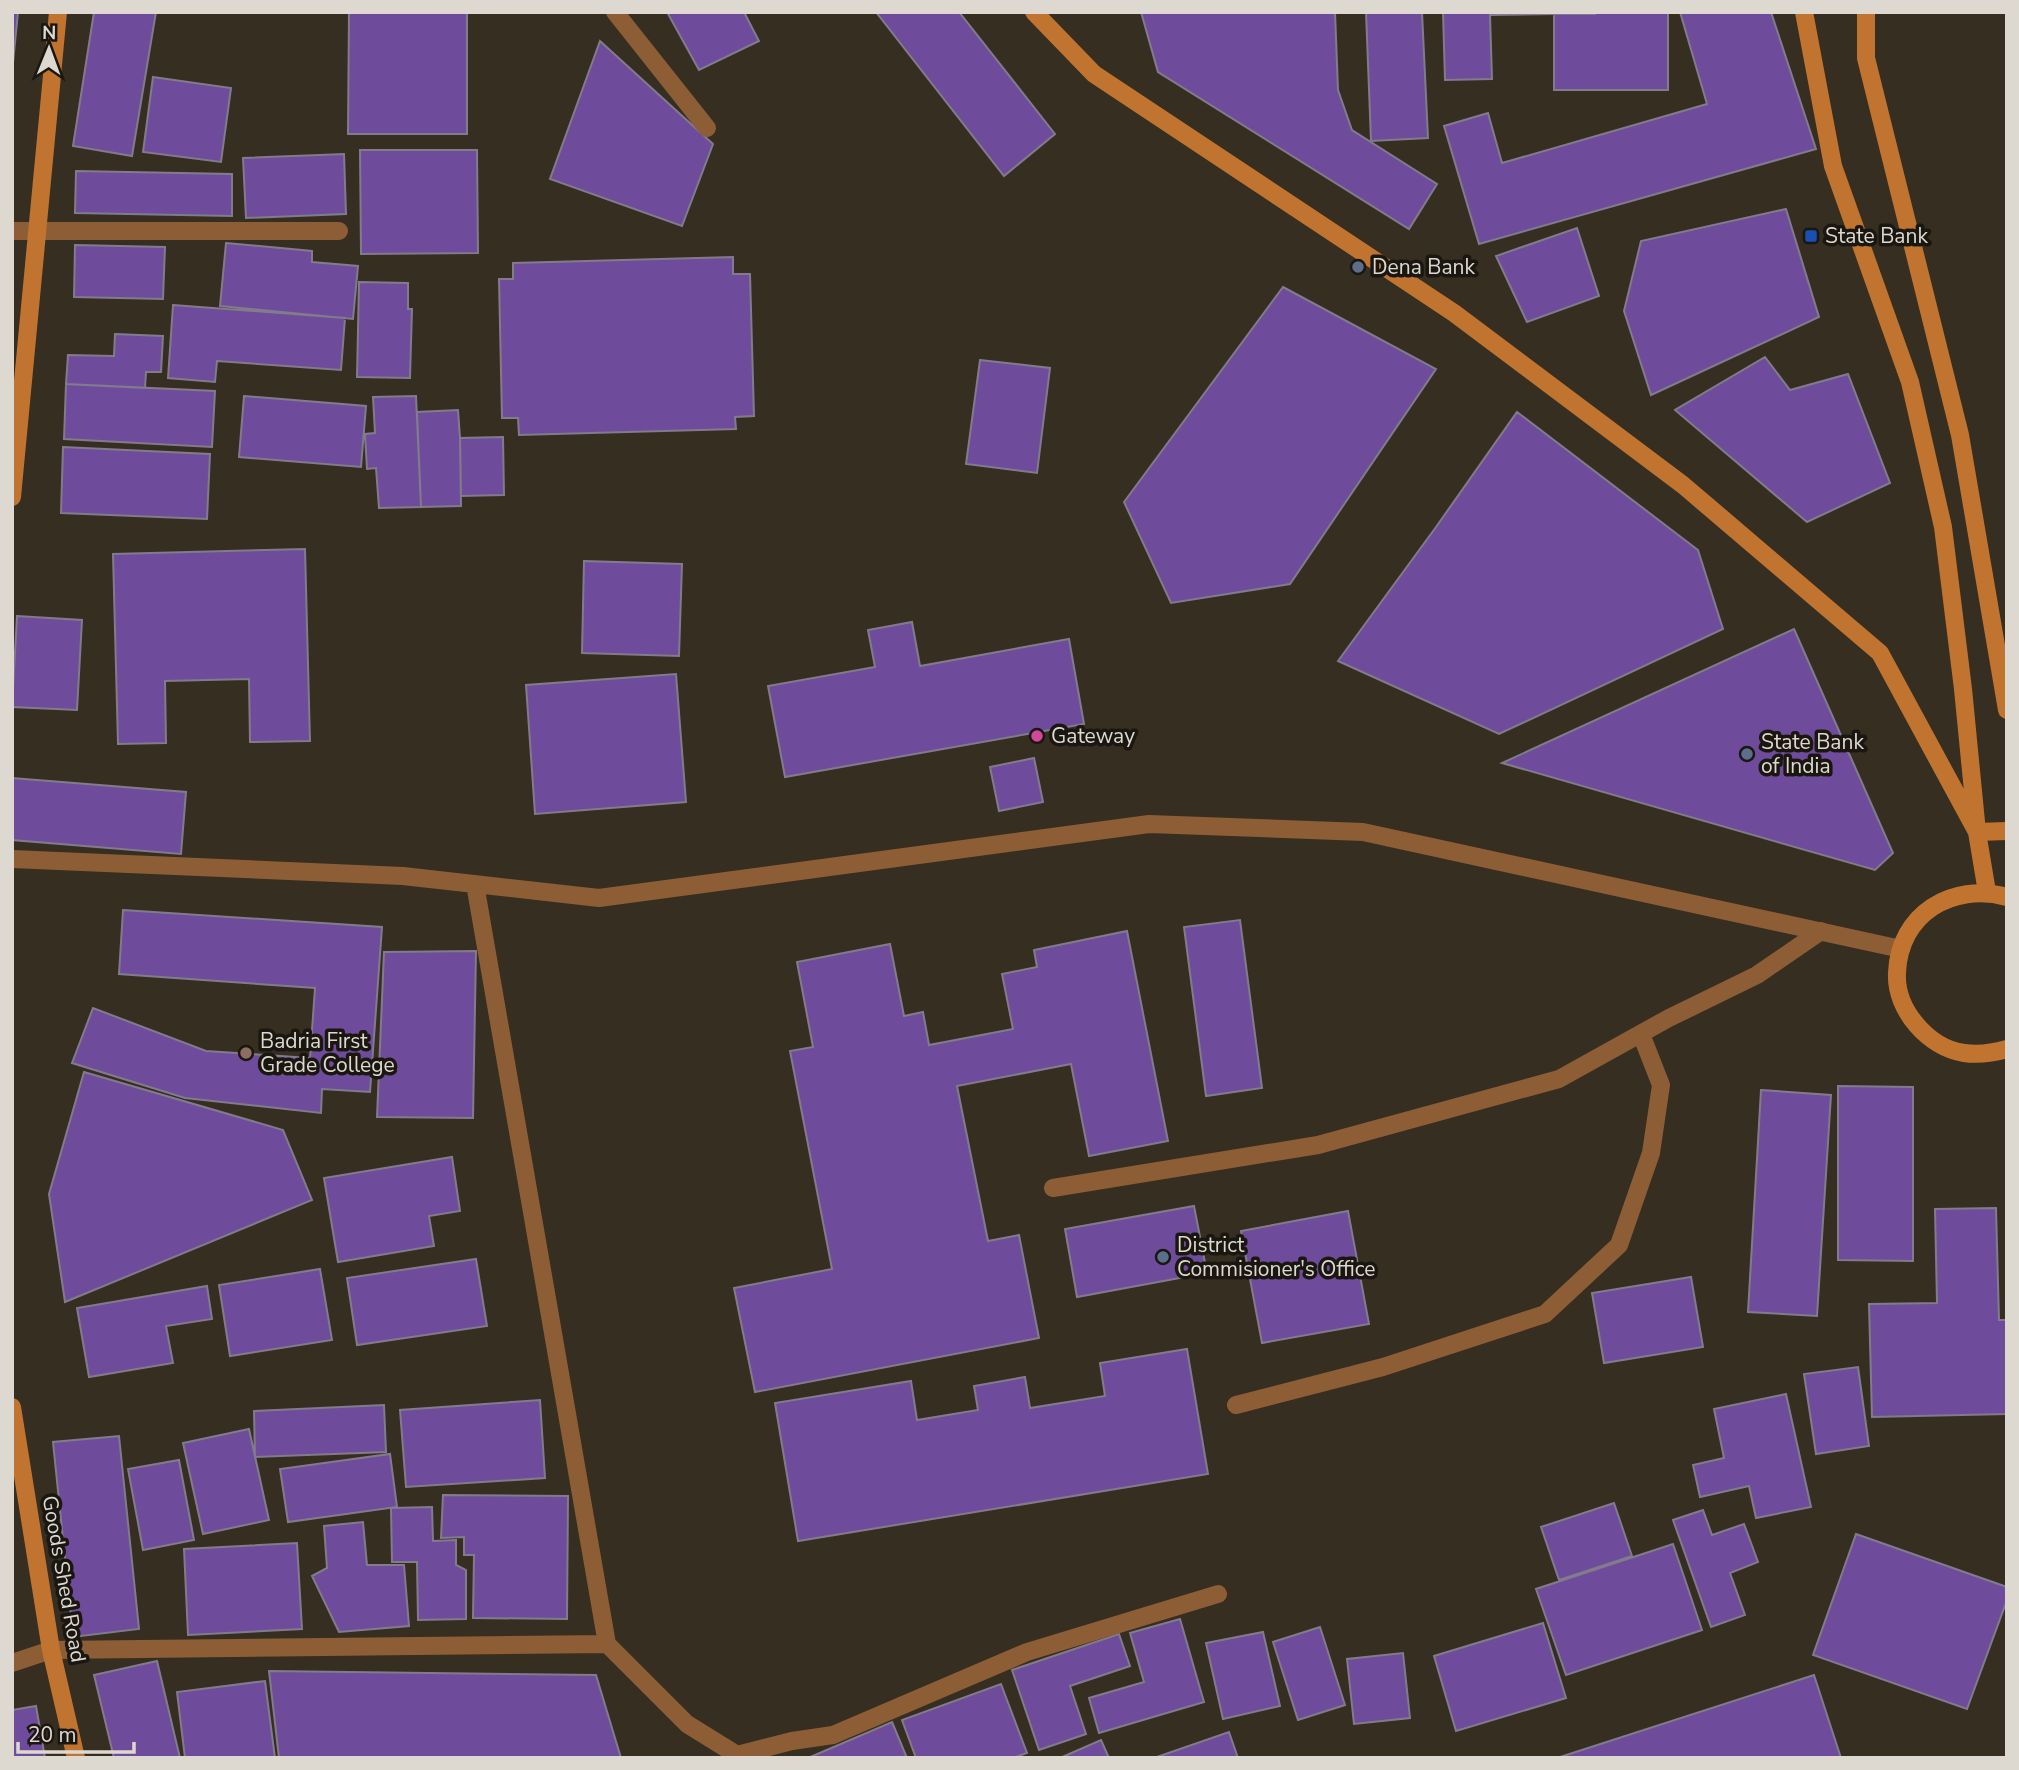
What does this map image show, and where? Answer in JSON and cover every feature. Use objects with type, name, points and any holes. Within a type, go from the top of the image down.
[{"type":"street","points":[[12,496],[58,12]]},
{"type":"street","points":[[615,12],[707,128]]},
{"type":"street","points":[[1034,12],[1094,74],[1454,313],[1683,485],[1880,653],[1977,832]]},
{"type":"street","points":[[1804,12],[1833,166],[1910,383],[1943,527],[1977,832],[1987,892]]},
{"type":"street","points":[[1866,12],[1867,58],[1960,435],[2007,710]]},
{"type":"street","points":[[12,231],[339,231]]},
{"type":"street","points":[[12,859],[403,876],[599,898],[1149,824],[1363,832],[1901,948]]},
{"type":"street","points":[[1977,832],[2007,831]]},
{"type":"street","points":[[475,884],[607,1644],[687,1724],[737,1755],[792,1741],[833,1735],[1027,1652],[1218,1594]]},
{"type":"street","points":[[2007,897],[1987,892],[1959,894],[1934,905],[1913,924],[1901,948],[1896,975],[1902,1003],[1916,1026],[1938,1044],[1963,1053],[1999,1051],[2007,1065]]},
{"type":"street","points":[[1054,1188],[1318,1145],[1559,1079],[1757,975],[1821,931]]},
{"type":"street","points":[[1236,1405],[1383,1367],[1545,1314],[1619,1245],[1651,1153],[1661,1084],[1641,1034]]},
{"type":"street","name":"Goods Shed Road","points":[[12,1407],[51,1650],[76,1758]]},
{"type":"street","points":[[12,1663],[51,1650],[607,1644]]},
{"type":"building","points":[[12,12],[18,12],[12,73]]},
{"type":"building","points":[[94,12],[156,12],[132,156],[73,146]]},
{"type":"building","points":[[349,12],[467,12],[467,134],[348,134]]},
{"type":"building","points":[[667,12],[744,12],[759,41],[699,70]]},
{"type":"building","points":[[876,12],[959,12],[1055,134],[1004,176]]},
{"type":"building","points":[[1141,12],[1335,12],[1338,90],[1352,130],[1437,184],[1409,229],[1158,72]]},
{"type":"building","points":[[1366,12],[1422,12],[1428,138],[1371,141]]},
{"type":"building","points":[[1443,12],[1554,14],[1490,15],[1492,79],[1445,80]]},
{"type":"building","points":[[1668,12],[1668,90],[1554,90],[1554,14]]},
{"type":"building","points":[[1680,12],[1771,12],[1816,149],[1479,244],[1444,126],[1488,113],[1502,163],[1707,104]]},
{"type":"building","points":[[600,41],[713,144],[682,226],[550,179]]},
{"type":"building","points":[[153,77],[231,88],[221,162],[143,152]]},
{"type":"building","points":[[360,150],[477,150],[478,253],[361,254]]},
{"type":"building","points":[[344,154],[346,214],[246,218],[243,158]]},
{"type":"building","points":[[76,171],[232,174],[232,216],[75,213]]},
{"type":"building","points":[[1786,209],[1819,317],[1651,395],[1624,311],[1641,241]]},
{"type":"building","points":[[1577,228],[1599,296],[1527,322],[1496,256]]},
{"type":"building","points":[[226,243],[312,251],[312,262],[358,266],[353,319],[220,306]]},
{"type":"building","points":[[75,245],[165,247],[163,299],[74,297]]},
{"type":"building","points":[[733,257],[733,274],[750,274],[754,416],[735,417],[736,429],[519,435],[518,418],[502,418],[499,279],[513,279],[513,263]]},
{"type":"building","points":[[359,282],[408,283],[408,309],[412,309],[410,378],[357,377]]},
{"type":"building","points":[[1283,287],[1436,369],[1290,584],[1171,603],[1124,502]]},
{"type":"building","points":[[173,305],[345,318],[341,370],[217,361],[215,382],[168,378]]},
{"type":"building","points":[[115,334],[163,336],[161,372],[146,372],[145,388],[66,384],[68,355],[114,356]]},
{"type":"building","points":[[1765,357],[1790,390],[1848,374],[1890,483],[1807,522],[1675,410]]},
{"type":"building","points":[[980,360],[1050,368],[1037,473],[966,464]]},
{"type":"building","points":[[66,384],[215,391],[212,447],[64,439]]},
{"type":"building","points":[[244,396],[366,406],[361,467],[239,457]]},
{"type":"building","points":[[416,396],[421,507],[379,508],[376,468],[367,469],[365,434],[375,433],[373,397]]},
{"type":"building","points":[[458,410],[461,506],[421,507],[417,412]]},
{"type":"building","points":[[1517,412],[1698,550],[1723,629],[1499,734],[1338,661]]},
{"type":"building","points":[[503,437],[504,495],[461,496],[460,438]]},
{"type":"building","points":[[63,447],[210,454],[207,519],[61,513]]},
{"type":"building","points":[[305,549],[310,741],[250,742],[249,679],[165,681],[166,743],[118,744],[113,554]]},
{"type":"building","points":[[584,561],[682,564],[679,656],[582,653]]},
{"type":"building","points":[[17,616],[82,620],[77,710],[12,707]]},
{"type":"building","points":[[912,622],[920,666],[1069,639],[1084,724],[785,777],[768,686],[875,667],[868,630]]},
{"type":"building","points":[[1794,629],[1893,853],[1875,870],[1502,763]]},
{"type":"building","points":[[676,674],[686,802],[535,814],[526,685]]},
{"type":"building","points":[[1034,758],[1043,802],[999,811],[990,767]]},
{"type":"building","points":[[12,778],[186,792],[181,854],[12,840]]},
{"type":"building","points":[[123,910],[382,927],[370,1092],[322,1089],[321,1113],[185,1098],[72,1063],[93,1008],[206,1051],[310,1058],[315,988],[119,974]]},
{"type":"building","points":[[1240,920],[1262,1088],[1206,1096],[1184,927]]},
{"type":"building","points":[[1127,931],[1168,1141],[1089,1156],[1071,1064],[957,1086],[988,1241],[1019,1235],[1039,1338],[755,1392],[734,1288],[832,1269],[790,1051],[813,1047],[797,962],[890,944],[904,1016],[923,1012],[929,1045],[1013,1029],[1002,974],[1037,967],[1034,950]]},
{"type":"building","points":[[476,951],[473,1118],[377,1117],[384,952]]},
{"type":"building","points":[[84,1072],[283,1130],[312,1200],[65,1302],[49,1194]]},
{"type":"building","points":[[1838,1086],[1913,1087],[1913,1261],[1838,1260]]},
{"type":"building","points":[[1761,1090],[1831,1095],[1817,1316],[1748,1312]]},
{"type":"building","points":[[452,1157],[460,1211],[429,1216],[434,1246],[338,1262],[324,1178]]},
{"type":"building","points":[[1194,1206],[1207,1273],[1077,1297],[1065,1229]]},
{"type":"building","points":[[1996,1208],[1999,1320],[2007,1320],[2007,1414],[1872,1417],[1869,1304],[1937,1303],[1935,1209]]},
{"type":"building","points":[[1348,1211],[1369,1324],[1262,1343],[1241,1231]]},
{"type":"building","points":[[476,1259],[487,1326],[357,1345],[347,1278]]},
{"type":"building","points":[[320,1269],[332,1340],[230,1356],[219,1285]]},
{"type":"building","points":[[1691,1277],[1703,1347],[1604,1363],[1592,1293]]},
{"type":"building","points":[[207,1286],[212,1319],[166,1326],[173,1363],[89,1377],[77,1308]]},
{"type":"building","points":[[1187,1349],[1208,1474],[798,1541],[775,1403],[911,1381],[917,1420],[978,1410],[974,1386],[1025,1377],[1030,1408],[1105,1396],[1100,1363]]},
{"type":"building","points":[[1858,1367],[1869,1446],[1816,1454],[1804,1374]]},
{"type":"building","points":[[1786,1394],[1811,1507],[1756,1518],[1749,1486],[1700,1497],[1693,1465],[1724,1458],[1714,1409]]},
{"type":"building","points":[[540,1400],[545,1478],[406,1487],[400,1410]]},
{"type":"building","points":[[384,1405],[386,1452],[255,1457],[254,1411]]},
{"type":"building","points":[[249,1429],[269,1520],[203,1534],[183,1443]]},
{"type":"building","points":[[119,1436],[139,1629],[73,1637],[53,1442]]},
{"type":"building","points":[[390,1454],[397,1507],[288,1522],[280,1469]]},
{"type":"building","points":[[179,1460],[194,1540],[143,1550],[128,1469]]},
{"type":"building","points":[[443,1495],[568,1496],[567,1619],[473,1618],[474,1555],[464,1555],[464,1537],[441,1538]]},
{"type":"building","points":[[1614,1503],[1632,1556],[1559,1580],[1541,1527]]},
{"type":"building","points":[[432,1507],[433,1541],[456,1540],[456,1565],[466,1570],[466,1619],[418,1620],[417,1562],[392,1562],[391,1508]]},
{"type":"building","points":[[1703,1510],[1712,1535],[1744,1524],[1758,1562],[1730,1573],[1745,1615],[1711,1627],[1673,1520]]},
{"type":"building","points":[[363,1522],[367,1565],[404,1565],[409,1626],[339,1632],[312,1576],[327,1568],[324,1526]]},
{"type":"building","points":[[1856,1534],[2007,1587],[2007,1600],[1967,1709],[1813,1655]]},
{"type":"building","points":[[297,1543],[302,1629],[188,1635],[184,1549]]},
{"type":"building","points":[[1673,1544],[1702,1630],[1566,1675],[1536,1589]]},
{"type":"building","points":[[1180,1619],[1204,1702],[1099,1733],[1089,1698],[1144,1682],[1130,1633]]},
{"type":"building","points":[[1543,1623],[1566,1698],[1456,1731],[1434,1656]]},
{"type":"building","points":[[1320,1627],[1345,1705],[1298,1720],[1273,1642]]},
{"type":"building","points":[[1263,1632],[1280,1706],[1223,1719],[1206,1643]]},
{"type":"building","points":[[1119,1634],[1130,1666],[1070,1686],[1086,1734],[1039,1750],[1012,1670]]},
{"type":"building","points":[[1403,1653],[1410,1718],[1354,1724],[1347,1659]]},
{"type":"building","points":[[157,1661],[180,1758],[114,1758],[94,1675]]},
{"type":"building","points":[[269,1671],[596,1675],[621,1758],[279,1758]]},
{"type":"building","points":[[1814,1675],[1841,1758],[1557,1758]]},
{"type":"building","points":[[265,1681],[275,1758],[185,1758],[177,1692]]},
{"type":"building","points":[[1001,1684],[1027,1753],[1013,1758],[916,1758],[902,1720]]},
{"type":"building","points":[[36,1706],[45,1758],[12,1758],[12,1710]]},
{"type":"building","points":[[892,1722],[907,1758],[808,1758]]},
{"type":"building","points":[[1229,1732],[1238,1758],[1154,1758]]},
{"type":"building","points":[[1101,1740],[1109,1758],[1060,1758]]},
{"type":"place","name":"State Bank","points":[[1811,236]]},
{"type":"place","name":"Dena Bank","points":[[1358,267]]},
{"type":"place","name":"Gateway","points":[[1037,736]]},
{"type":"place","name":"State Bank of India","points":[[1747,754]]},
{"type":"place","name":"Badria First Grade College","points":[[246,1053]]},
{"type":"place","name":"District Commisioner's Office","points":[[1163,1257]]}]
